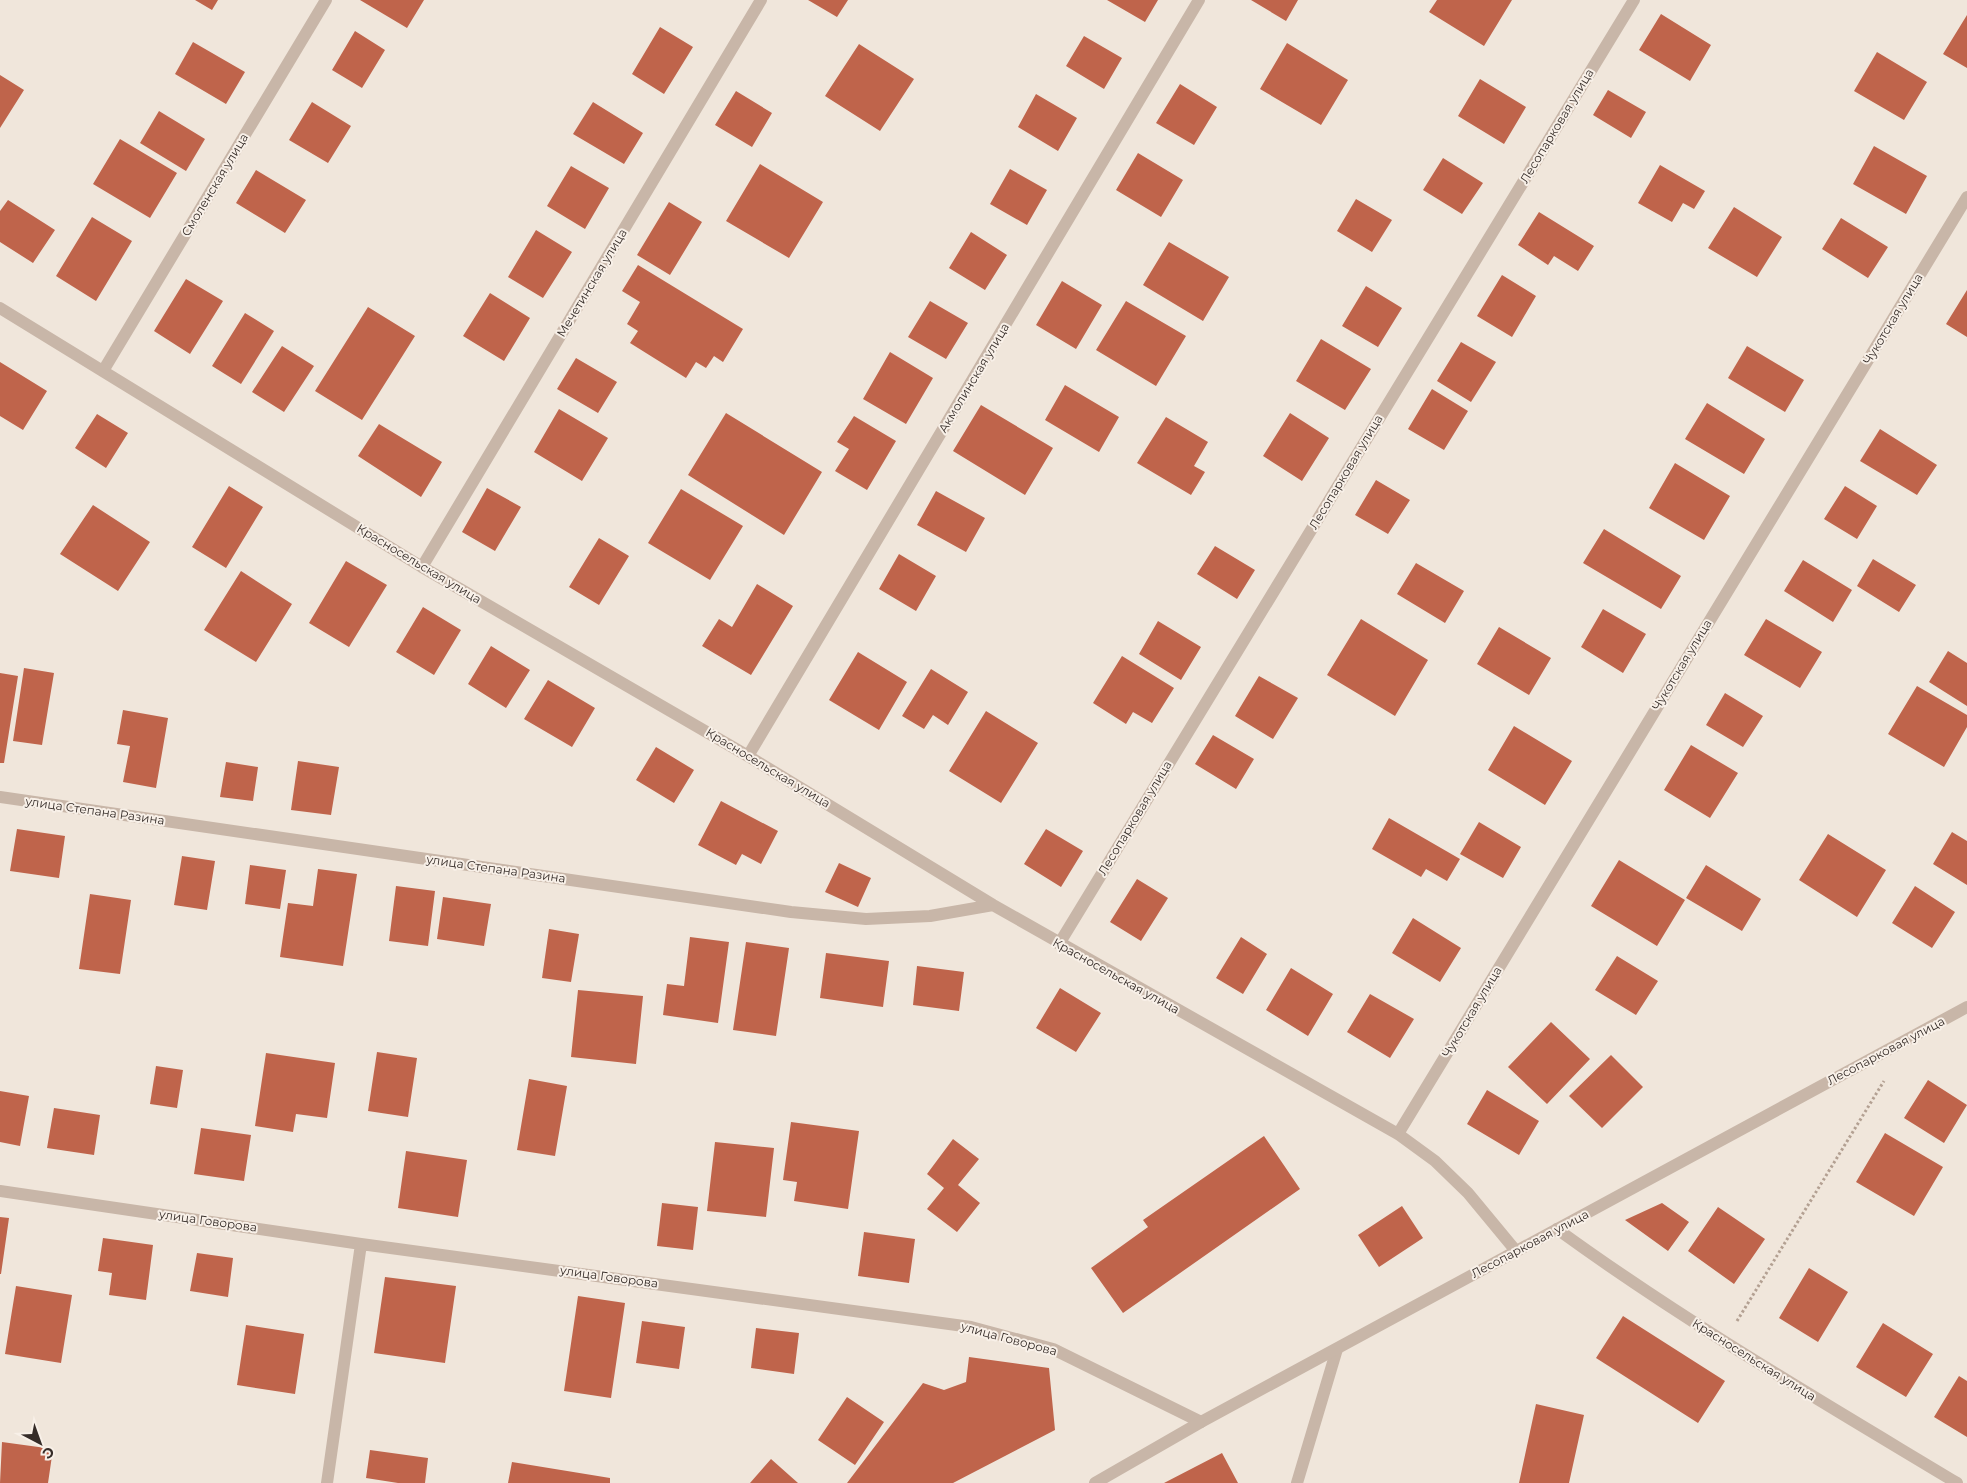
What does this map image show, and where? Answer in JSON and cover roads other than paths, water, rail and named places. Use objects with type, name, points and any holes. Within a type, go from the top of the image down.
[{"type":"street","name":"Смоленская улица","points":[[104,371],[326,0]]},
{"type":"street","name":"Мечетинская улица","points":[[422,567],[761,0]]},
{"type":"street","name":"Акмолинская улица","points":[[748,756],[1199,0]]},
{"type":"street","name":"Лесопарковая улица","points":[[1059,944],[1634,0]]},
{"type":"street","name":"Чукотская улица","points":[[1398,1134],[1967,197]]},
{"type":"street","name":"Красносельская улица","points":[[0,308],[422,567],[748,756],[1059,944],[1398,1134],[1435,1161],[1468,1193],[1516,1251]]},
{"type":"street","name":"улица Степана Разина","points":[[0,797],[791,912],[866,919],[930,916],[993,905]]},
{"type":"street","name":"Лесопарковая улица","points":[[1095,1483],[1201,1422],[1967,1007]]},
{"type":"street","name":"улица Говорова","points":[[0,1191],[362,1244],[971,1326],[1053,1349],[1201,1422]]},
{"type":"street","name":"Красносельская улица","points":[[1557,1229],[1618,1273],[1724,1343],[1957,1483]]},
{"type":"street","points":[[328,1483],[362,1244]]},
{"type":"street","points":[[1297,1483],[1337,1350]]}]
